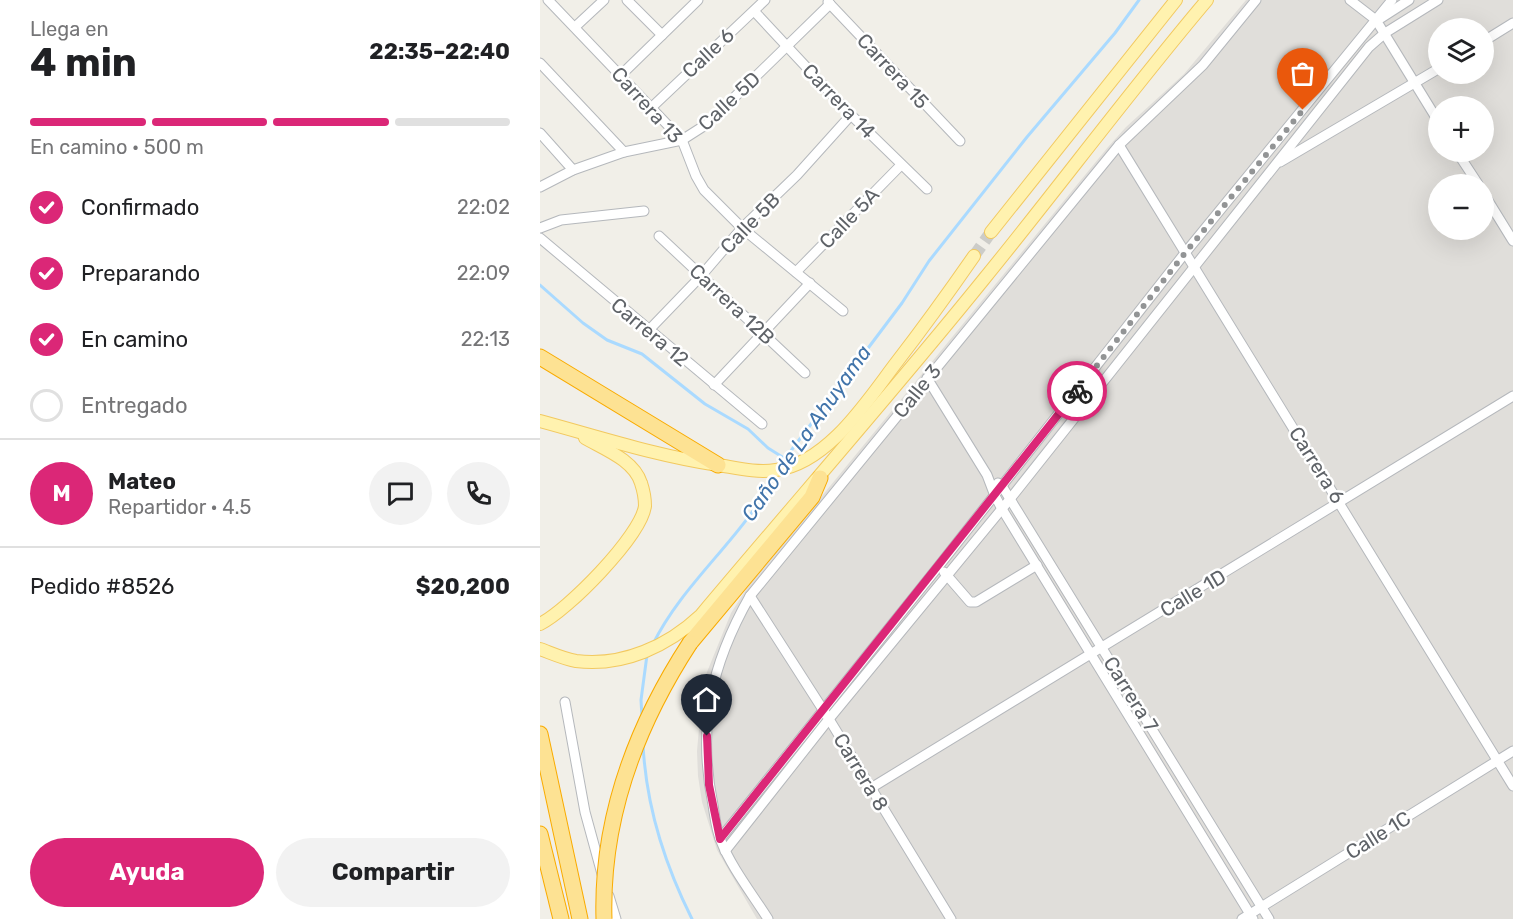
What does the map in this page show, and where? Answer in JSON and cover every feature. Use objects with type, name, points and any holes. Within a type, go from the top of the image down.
[{"type":"highway","points":[[540,357],[718,465]]},
{"type":"highway","points":[[604,919],[608,849],[622,784],[647,719],[690,643],[812,497],[819,478]]},
{"type":"highway","points":[[540,734],[580,919]]},
{"type":"highway","points":[[540,834],[561,919]]},
{"type":"main road","points":[[991,232],[1176,0]]},
{"type":"main road","points":[[540,649],[575,661],[603,661],[633,656],[667,641],[685,630],[701,615],[819,478],[984,279],[1141,79],[1207,0]]},
{"type":"main road","points":[[540,421],[663,455],[757,472],[778,470],[798,464],[828,444],[851,421],[934,313],[974,256]]},
{"type":"main road","points":[[540,624],[564,607],[622,549],[639,522],[645,505],[641,481],[630,466],[570,429]]},
{"type":"street","name":"Carrera 13","points":[[548,0],[652,106],[682,140],[704,190],[742,228],[843,310]]},
{"type":"street","points":[[575,27],[604,0]]},
{"type":"street","points":[[627,0],[662,35]]},
{"type":"street","name":"Calle 6","points":[[652,106],[765,0]]},
{"type":"street","name":"Calle 3","points":[[768,919],[720,839],[709,785],[706,757],[707,715],[714,678],[733,626],[750,596],[1119,145],[1203,65],[1256,0]]},
{"type":"street","points":[[1350,0],[1376,20],[1428,104]]},
{"type":"street","points":[[720,839],[1185,253],[1392,0]]},
{"type":"street","points":[[1376,20],[1409,0]]},
{"type":"street","points":[[725,850],[829,719],[1002,509],[1369,47],[1385,33],[1438,0]]},
{"type":"street","points":[[621,75],[695,1]]},
{"type":"street","name":"Calle 5D","points":[[540,187],[573,170],[624,152],[682,140],[707,124],[828,2]]},
{"type":"street","name":"Carrera 15","points":[[828,2],[960,141]]},
{"type":"street","name":"Carrera 14","points":[[754,11],[851,115],[927,189]]},
{"type":"street","points":[[1494,35],[1513,23]]},
{"type":"street","points":[[540,63],[624,152]]},
{"type":"street","points":[[1274,166],[1428,75]]},
{"type":"street","name":"Calle 5B","points":[[648,331],[701,276],[742,228],[797,175],[851,115]]},
{"type":"street","points":[[540,133],[573,170]]},
{"type":"street","name":"Carrera 6","points":[[1119,145],[1513,786]]},
{"type":"street","name":"Calle 5A","points":[[796,272],[901,165]]},
{"type":"street","points":[[1494,210],[1513,241]]},
{"type":"street","points":[[540,228],[561,220],[644,211]]},
{"type":"street","name":"Carrera 12B","points":[[659,236],[805,373]]},
{"type":"street","name":"Carrera 12","points":[[540,238],[648,331],[762,424]]},
{"type":"street","points":[[714,385],[810,283]]},
{"type":"street","name":"Carrera 7","points":[[927,378],[987,475],[994,496],[1092,654],[1249,917]]},
{"type":"street","name":"Calle 1D","points":[[872,788],[1513,396]]},
{"type":"street","name":"Carrera 7","points":[[987,475],[1002,486],[1269,919]]},
{"type":"street","points":[[938,567],[970,602],[976,602],[1037,565]]},
{"type":"street","name":"Carrera 8","points":[[750,596],[823,709],[951,919]]},
{"type":"street","points":[[565,706],[585,812],[616,919]]},
{"type":"street","name":"Calle 1C","points":[[1249,917],[1513,751]]},
{"type":"shaded area","points":[[1246,0],[1513,0],[1513,919],[757,919],[717,850],[702,802],[697,751],[702,695],[707,672],[731,613],[749,585],[1126,127],[1184,74]]},
{"type":"waterway","name":"Caño de La Ahuyama","points":[[781,464],[902,303],[929,261],[1027,137],[1115,33],[1139,0]]},
{"type":"waterway","points":[[540,285],[583,323],[607,340],[642,354],[705,404],[748,429],[768,448],[784,458]]},
{"type":"waterway","name":"Caño de La Ahuyama","points":[[653,644],[681,600],[747,519],[775,475]]},
{"type":"waterway","name":"Caño de La Ahuyama","points":[[642,717],[641,700],[647,655]]},
{"type":"waterway","name":"Caño de La Ahuyama","points":[[643,744],[648,790],[658,834],[673,877],[692,919]]},
{"type":"tunnel","points":[[974,256],[991,232]]},
{"type":"way so far","points":[[1077,391],[1185,253],[1303,110]]},
{"type":"route","points":[[707,736],[706,757],[709,785],[720,839],[1077,391]]}]
